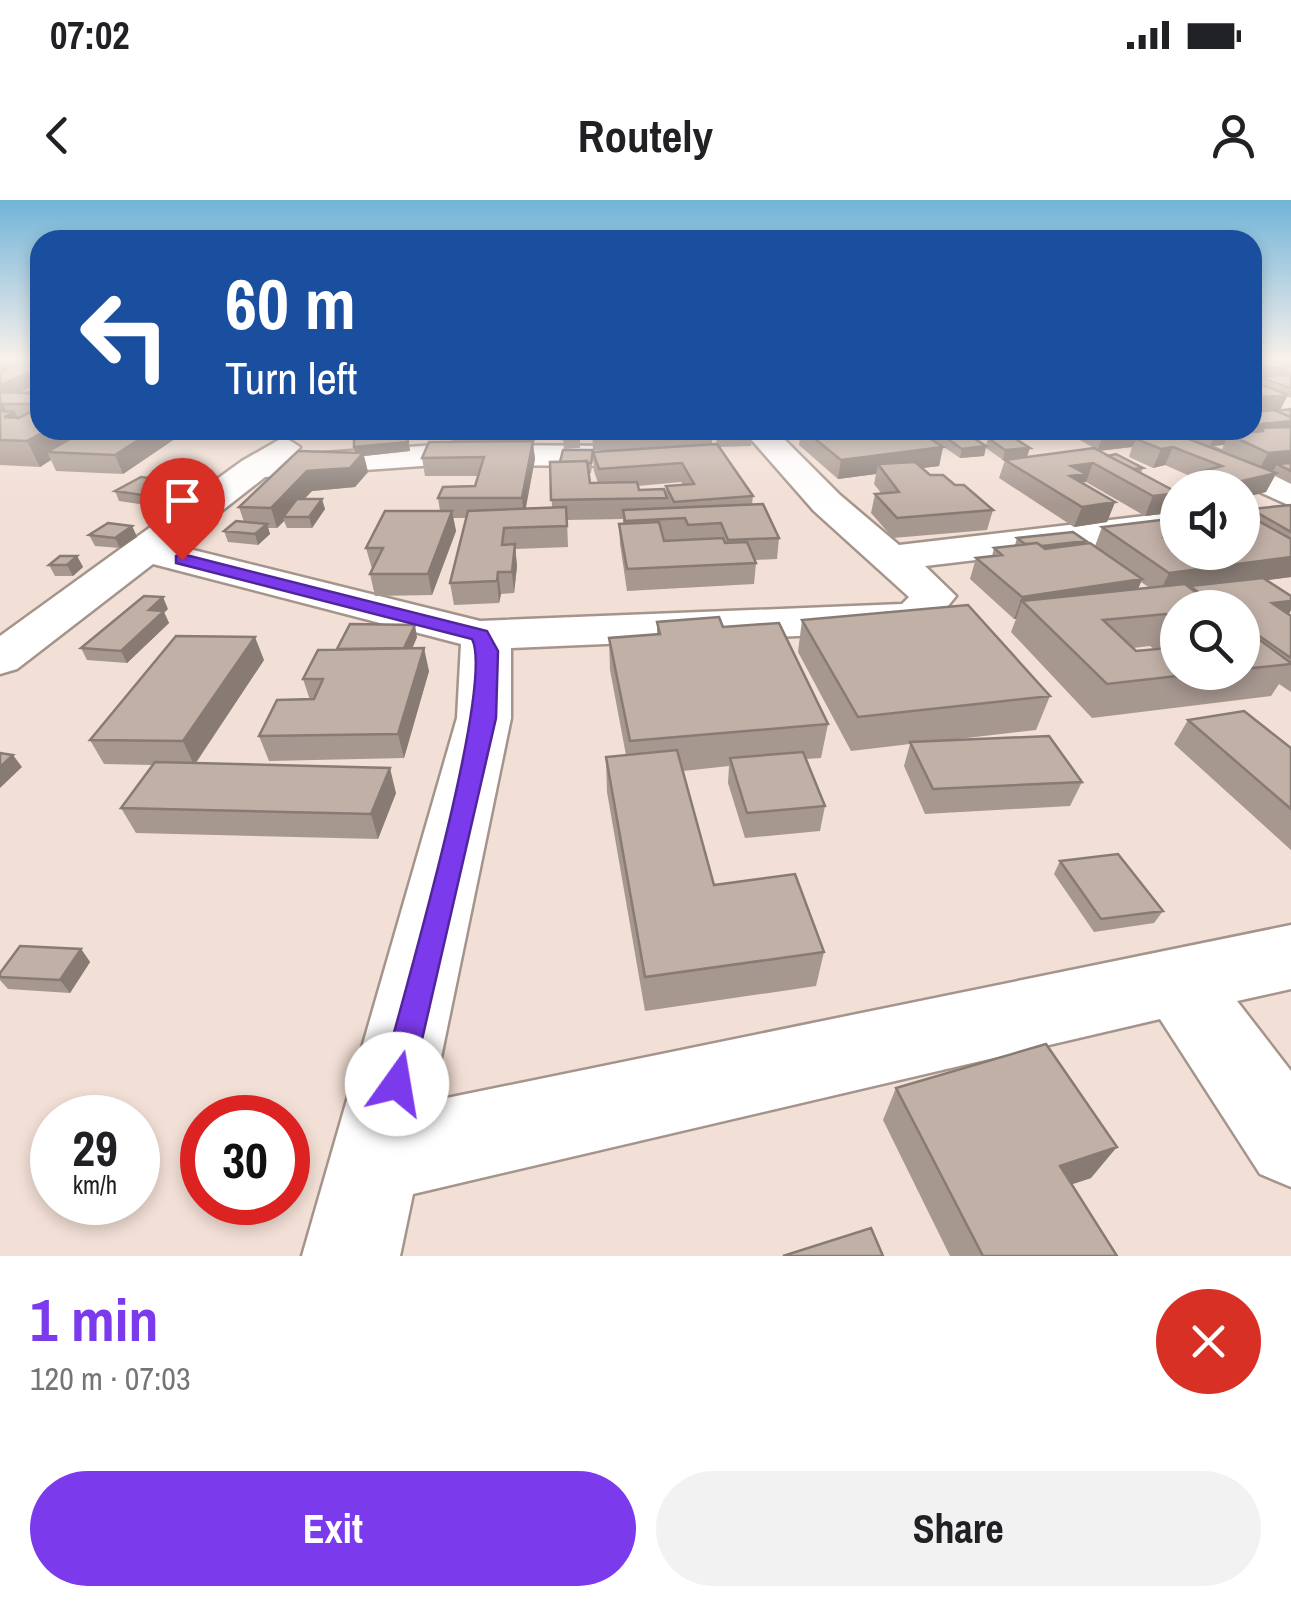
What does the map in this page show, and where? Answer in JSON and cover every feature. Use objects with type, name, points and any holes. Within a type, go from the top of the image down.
[{"type":"street","points":[[0,659],[292,440]]},
{"type":"street","points":[[1168,440],[1291,495]]},
{"type":"street","points":[[145,550],[480,635],[915,617],[934,596],[759,447]]},
{"type":"street","points":[[254,468],[436,455],[665,456]]},
{"type":"street","points":[[1260,514],[1275,512],[1291,503]]},
{"type":"street","points":[[891,558],[1160,526]]},
{"type":"street","points":[[351,1256],[380,1157],[484,718],[488,651],[480,635]]},
{"type":"street","points":[[380,1157],[1291,957]]},
{"type":"street","points":[[1178,982],[1291,1143]]},
{"type":"building","points":[[1274,410],[1291,417],[1291,421],[1262,424],[1262,411]]},
{"type":"building","points":[[0,411],[15,412],[4,417],[19,418],[30,412],[30,439],[0,440]]},
{"type":"building","points":[[1291,427],[1291,451],[1268,453],[1241,440],[1262,440],[1262,428]]},
{"type":"building","points":[[68,440],[138,440],[115,455],[47,452]]},
{"type":"building","points":[[354,440],[408,440],[408,442],[354,447]]},
{"type":"building","points":[[816,440],[932,440],[943,447],[841,460]]},
{"type":"building","points":[[949,440],[977,440],[986,446],[962,449]]},
{"type":"building","points":[[991,440],[1017,440],[1030,448],[1005,450]]},
{"type":"building","points":[[1138,440],[1191,440],[1276,473],[1260,477],[1260,470],[1207,470],[1222,466],[1173,447],[1161,449]]},
{"type":"building","points":[[533,441],[522,498],[438,498],[443,487],[475,486],[484,457],[422,458],[429,442]]},
{"type":"building","points":[[717,444],[753,496],[674,502],[666,486],[694,484],[682,463],[599,469],[593,452]]},
{"type":"building","points":[[1094,448],[1160,483],[1160,495],[1153,496],[1093,463],[1071,466],[1086,474],[1070,476],[1115,502],[1082,507],[1005,460]]},
{"type":"building","points":[[563,450],[593,450],[591,463],[560,462]]},
{"type":"building","points":[[298,451],[363,453],[350,468],[307,471],[271,508],[239,507]]},
{"type":"building","points":[[1116,454],[1143,468],[1134,469],[1108,456]]},
{"type":"building","points":[[587,461],[590,483],[637,482],[639,490],[664,489],[667,498],[551,500],[550,462]]},
{"type":"building","points":[[915,462],[930,475],[943,475],[955,485],[964,485],[993,510],[897,518],[875,494],[899,492],[878,464]]},
{"type":"building","points":[[141,477],[175,482],[149,496],[115,491]]},
{"type":"building","points":[[297,499],[322,499],[309,517],[283,517]]},
{"type":"building","points":[[763,504],[779,538],[728,540],[721,523],[688,525],[685,518],[625,521],[623,510]]},
{"type":"building","points":[[1291,505],[1291,532],[1260,514],[1260,508]]},
{"type":"building","points":[[566,507],[567,526],[504,528],[502,545],[515,544],[512,572],[498,572],[497,581],[450,583],[468,511]]},
{"type":"building","points":[[385,511],[452,511],[428,574],[370,574],[383,548],[366,548]]},
{"type":"building","points":[[1160,520],[1160,567],[1102,527]]},
{"type":"building","points":[[236,521],[267,524],[255,534],[224,531]]},
{"type":"building","points":[[659,522],[664,541],[723,538],[725,543],[747,542],[756,563],[627,569],[619,524]]},
{"type":"building","points":[[1260,522],[1291,539],[1291,557],[1260,561]]},
{"type":"building","points":[[108,523],[132,526],[115,538],[89,535]]},
{"type":"building","points":[[1073,532],[1086,541],[1042,546],[1025,544],[1017,538]]},
{"type":"building","points":[[1037,543],[1045,549],[1090,543],[1142,579],[1022,597],[976,558],[1002,555],[994,548]]},
{"type":"building","points":[[60,556],[77,556],[67,565],[49,565]]},
{"type":"building","points":[[1263,578],[1291,596],[1291,601],[1272,603],[1291,616],[1291,658],[1260,636],[1260,590],[1195,590],[1190,586]]},
{"type":"building","points":[[1185,584],[1193,590],[1160,590],[1160,615],[1103,620],[1136,651],[1160,649],[1160,678],[1107,684],[1022,601]]},
{"type":"building","points":[[144,596],[163,597],[149,610],[164,611],[121,651],[81,648]]},
{"type":"building","points":[[968,605],[1050,696],[858,717],[802,620]]},
{"type":"building","points":[[719,617],[723,627],[779,623],[828,724],[630,741],[609,638],[660,634],[657,622]]},
{"type":"building","points":[[350,624],[415,625],[404,648],[337,649]]},
{"type":"building","points":[[176,636],[255,637],[183,741],[90,740]]},
{"type":"building","points":[[1260,640],[1291,663],[1260,667]]},
{"type":"building","points":[[424,648],[398,734],[259,736],[277,700],[314,699],[323,679],[303,679],[318,650]]},
{"type":"building","points":[[1244,711],[1291,748],[1291,809],[1188,720]]},
{"type":"building","points":[[1049,736],[1082,782],[933,789],[910,742]]},
{"type":"building","points":[[677,750],[714,885],[795,874],[824,952],[645,977],[606,757]]},
{"type":"building","points":[[803,752],[825,806],[747,813],[730,758]]},
{"type":"building","points":[[0,753],[13,755],[0,767]]},
{"type":"building","points":[[155,762],[390,768],[371,814],[121,808]]},
{"type":"building","points":[[1118,854],[1163,911],[1101,919],[1060,861]]},
{"type":"building","points":[[20,946],[81,949],[60,980],[0,977]]},
{"type":"building","points":[[1046,1044],[1117,1147],[1060,1166],[1117,1256],[983,1256],[896,1088]]},
{"type":"building","points":[[871,1228],[883,1256],[783,1256]]},
{"type":"route","points":[[182,560],[480,635],[488,651],[484,718],[397,1084]]}]
